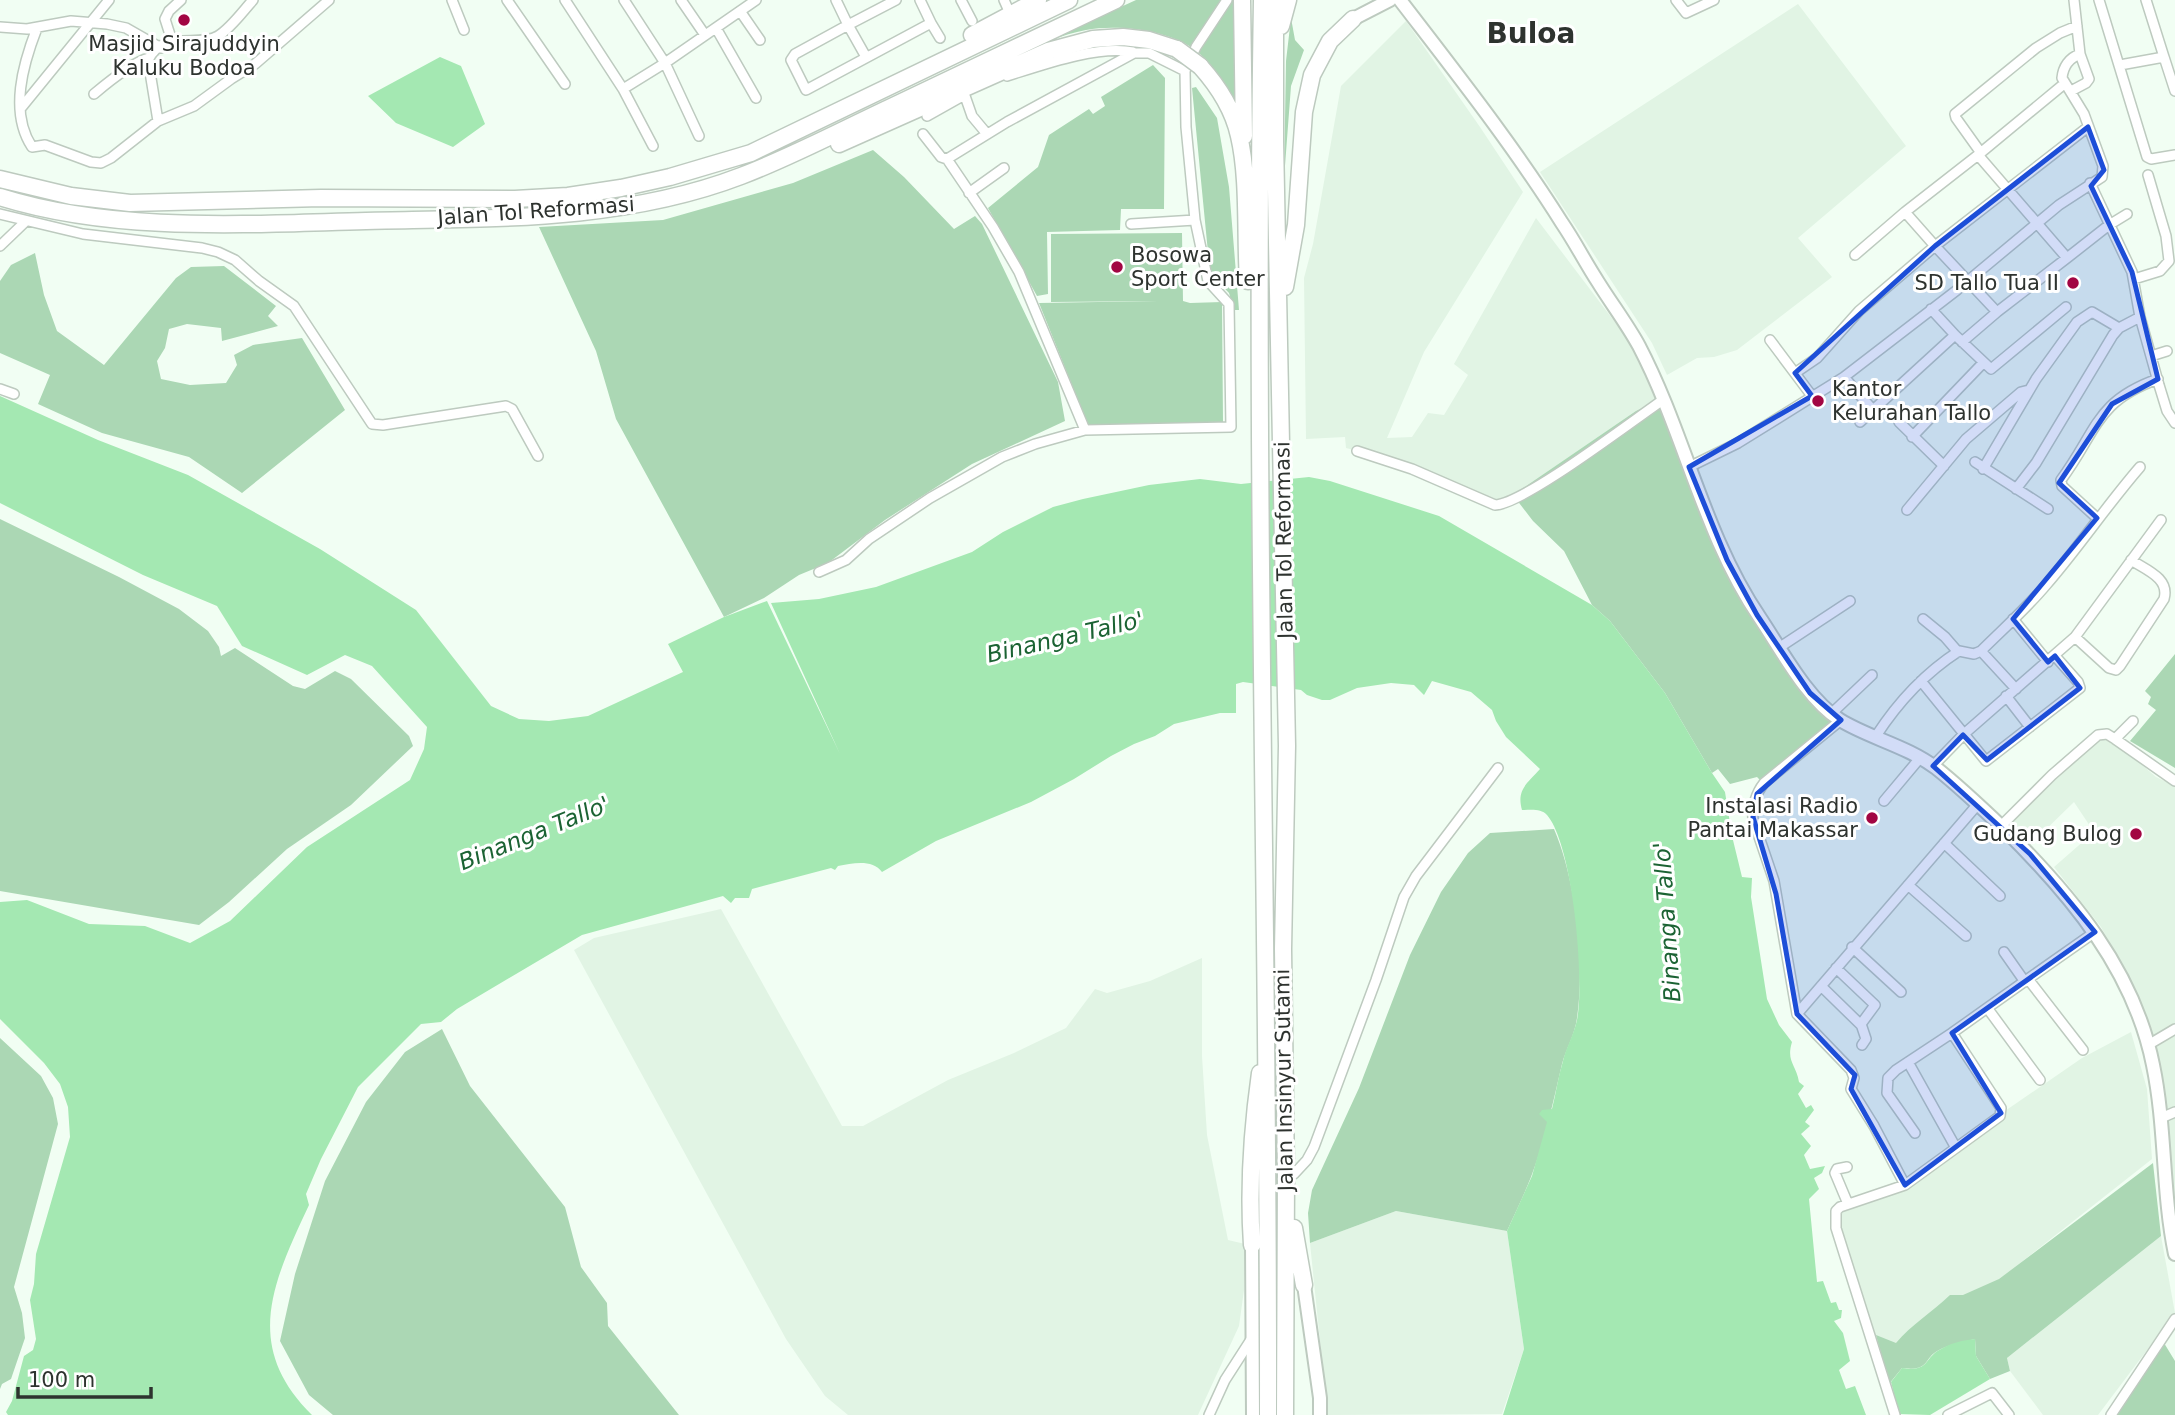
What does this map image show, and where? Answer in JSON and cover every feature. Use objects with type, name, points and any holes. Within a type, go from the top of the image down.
[{"type":"highway","points":[[751,153],[1038,0]]},
{"type":"highway","name":"Jalan Tol Reformasi","points":[[0,179],[71,196],[131,203],[321,198],[515,199],[568,196],[621,188],[670,177],[751,153],[1069,0]]},
{"type":"highway","name":"Jalan Tol Reformasi","points":[[0,197],[52,211],[133,221],[282,223],[518,217],[625,207],[679,195],[740,176],[848,128],[1116,0]]},
{"type":"highway","points":[[1242,0],[1243,177]]},
{"type":"highway","points":[[1258,370],[1262,0]]},
{"type":"highway","points":[[1275,0],[1280,334]]},
{"type":"highway","points":[[1275,48],[1288,0]]},
{"type":"highway","points":[[1280,334],[1285,279],[1296,225],[1304,112],[1312,75],[1330,41],[1353,19]]},
{"type":"highway","points":[[740,176],[819,153],[1048,51],[1093,39],[1123,37],[1149,40],[1177,50],[1193,68],[1214,82],[1228,104],[1239,136],[1251,314],[1258,370]]},
{"type":"highway","name":"Jalan Tol Reformasi","points":[[1280,334],[1287,746]]},
{"type":"highway","name":"Jalan Tol Reformasi","points":[[1258,370],[1263,749]]},
{"type":"highway","name":"Jalan Insinyur Sutami","points":[[1285,1415],[1283,949],[1287,746]]},
{"type":"highway","name":"Jalan Insinyur Sutami","points":[[1263,749],[1268,1023],[1268,1415]]},
{"type":"highway","points":[[1252,1245],[1250,1209],[1254,1118],[1268,1023]]},
{"type":"highway","points":[[1286,1181],[1304,1285]]},
{"type":"street","points":[[21,108],[110,0]]},
{"type":"street","points":[[172,41],[165,19],[181,0]]},
{"type":"street","points":[[94,94],[107,82],[138,61],[149,58],[172,41],[215,38],[253,0]]},
{"type":"street","points":[[37,28],[24,62],[21,108],[23,131],[32,147],[45,145],[96,163],[111,158],[158,121],[194,107],[250,68],[329,0]]},
{"type":"street","points":[[452,0],[464,30]]},
{"type":"street","points":[[565,0],[623,89],[653,146]]},
{"type":"street","points":[[624,0],[665,63],[699,136]]},
{"type":"street","points":[[681,0],[705,35]]},
{"type":"street","points":[[623,89],[756,0]]},
{"type":"street","points":[[836,0],[866,57]]},
{"type":"street","points":[[896,0],[792,57],[791,61],[806,90],[932,23]]},
{"type":"street","points":[[919,0],[940,38]]},
{"type":"street","points":[[961,0],[972,21]]},
{"type":"street","points":[[819,572],[846,560],[869,539],[930,498],[995,461],[1035,444],[1085,430],[1231,427],[1229,304],[1208,281],[1195,220],[1186,127],[1196,47],[1227,0]]},
{"type":"street","points":[[1353,19],[1390,0]]},
{"type":"street","points":[[1400,0],[1484,109],[1562,223],[1639,346],[1727,560],[1757,615],[1810,693],[1837,717],[1933,766],[1978,804],[2057,883],[2095,932],[2128,991],[2154,1066],[2171,1186],[2175,1254]]},
{"type":"street","points":[[1676,0],[1685,13],[1714,0]]},
{"type":"street","points":[[2071,91],[2089,79],[2080,50],[2074,0]]},
{"type":"street","points":[[2099,0],[2148,157],[2151,159],[2175,155]]},
{"type":"street","points":[[2146,0],[2172,74],[2175,91]]},
{"type":"street","points":[[512,2],[565,84]]},
{"type":"street","points":[[740,11],[760,40]]},
{"type":"street","points":[[0,27],[37,28],[61,21],[91,23],[121,27],[161,48]]},
{"type":"street","points":[[2067,258],[2007,191],[1979,154],[1955,114],[2036,48],[2077,26]]},
{"type":"street","points":[[716,28],[756,98]]},
{"type":"street","points":[[927,116],[1009,76],[1081,55],[1110,50],[1149,53],[1193,68]]},
{"type":"street","points":[[1689,467],[1738,443],[1844,377],[2090,183],[2102,177],[2104,170],[2088,127],[2062,78],[2064,68],[2080,50]]},
{"type":"street","points":[[947,159],[1134,52]]},
{"type":"street","points":[[2120,65],[2164,57]]},
{"type":"street","points":[[149,58],[158,121]]},
{"type":"street","points":[[1855,255],[2064,84]]},
{"type":"street","points":[[965,96],[972,116],[987,134]]},
{"type":"street","points":[[1795,373],[1817,358],[1859,311],[1935,246],[2088,127]]},
{"type":"street","points":[[923,134],[941,157],[947,159],[993,227],[1019,272],[1085,430]]},
{"type":"street","points":[[969,193],[1004,168]]},
{"type":"street","points":[[2134,279],[2160,271],[2169,261],[2166,236],[2148,175]]},
{"type":"street","points":[[2090,183],[2134,279],[2140,317],[2151,356],[2167,411],[2175,424]]},
{"type":"street","points":[[1905,212],[1997,312]]},
{"type":"street","points":[[0,214],[25,222],[97,236],[202,248],[227,256],[294,306],[373,425],[506,406],[512,409],[538,456]]},
{"type":"street","points":[[1860,422],[1958,339],[2127,214]]},
{"type":"street","points":[[1131,224],[1195,220]]},
{"type":"street","points":[[0,246],[25,222]]},
{"type":"street","points":[[1931,309],[1989,369],[1995,368],[2066,307]]},
{"type":"street","points":[[1983,469],[2029,390],[2079,320],[2092,312],[2119,328]]},
{"type":"street","points":[[2015,489],[2036,463],[2119,328],[2140,317]]},
{"type":"street","points":[[1770,340],[1812,396]]},
{"type":"street","points":[[2151,356],[2167,351]]},
{"type":"street","points":[[1912,438],[1983,363]]},
{"type":"street","points":[[1844,377],[1872,410]]},
{"type":"street","points":[[2097,518],[2062,486],[2061,480],[2102,415],[2112,404],[2130,389],[2158,379]]},
{"type":"street","points":[[0,389],[14,394]]},
{"type":"street","points":[[1908,509],[1966,439],[2021,392],[2029,390]]},
{"type":"street","points":[[1357,451],[1412,469],[1500,505],[1570,464],[1663,400]]},
{"type":"street","points":[[1899,422],[1912,438],[1944,466]]},
{"type":"street","points":[[1975,462],[2048,509]]},
{"type":"street","points":[[1923,619],[1958,652],[1974,654],[1981,651],[2047,584],[2140,467]]},
{"type":"street","points":[[1933,766],[1964,734],[2075,637],[2161,520]]},
{"type":"street","points":[[2075,637],[2109,668],[2116,670],[2120,666],[2166,592],[2163,581],[2130,560]]},
{"type":"street","points":[[1780,647],[1850,601]]},
{"type":"street","points":[[1921,681],[1986,761],[2080,688],[2078,682],[2013,619]]},
{"type":"street","points":[[1981,651],[2016,688]]},
{"type":"street","points":[[1876,736],[1892,712],[1921,681],[1958,652]]},
{"type":"street","points":[[1872,675],[1837,717],[1764,783],[1757,794],[1753,814],[1774,880],[1797,1014],[1851,1070],[1854,1078],[1851,1089],[1905,1185]]},
{"type":"street","points":[[2006,696],[2030,727]]},
{"type":"street","points":[[2115,739],[2133,721]]},
{"type":"street","points":[[2001,826],[2093,736],[2104,734],[2115,739],[2175,780]]},
{"type":"street","points":[[1884,801],[1920,758]]},
{"type":"street","points":[[1286,1181],[1301,1167],[1314,1147],[1404,897],[1416,876],[1498,768]]},
{"type":"street","points":[[1797,1014],[1978,804]]},
{"type":"street","points":[[1944,843],[2000,896]]},
{"type":"street","points":[[1908,885],[1966,936]]},
{"type":"street","points":[[1915,1133],[1886,1089],[1889,1076],[2095,932]]},
{"type":"street","points":[[1852,947],[1901,992]]},
{"type":"street","points":[[2004,952],[2082,1050]]},
{"type":"street","points":[[1836,968],[1875,1005],[1861,1025]]},
{"type":"street","points":[[1821,986],[1861,1025],[1866,1038],[1862,1045]]},
{"type":"street","points":[[1988,1009],[2040,1080]]},
{"type":"street","points":[[2148,1045],[2175,1029]]},
{"type":"street","points":[[1895,1415],[1836,1227],[1836,1210],[1905,1185],[1998,1118],[2002,1110],[1952,1033]]},
{"type":"street","points":[[1908,1062],[1956,1148]]},
{"type":"street","points":[[2161,1118],[2175,1112]]},
{"type":"street","points":[[1847,1167],[1837,1169],[1835,1173],[1848,1205]]},
{"type":"street","points":[[1252,1245],[1253,1415]]},
{"type":"street","points":[[1304,1285],[1320,1415]]},
{"type":"street","points":[[2111,1415],[2175,1319]]},
{"type":"street","points":[[1209,1415],[1229,1373],[1253,1337]]},
{"type":"street","points":[[1948,1415],[1992,1393],[2009,1415]]},
{"type":"highlighted area","points":[[2088,127],[2104,170],[2091,186],[2132,272],[2158,379],[2112,404],[2059,483],[2097,518],[2013,619],[2048,662],[2055,656],[2080,688],[1987,760],[1963,735],[1933,766],[2030,854],[2095,932],[1952,1033],[2001,1113],[1905,1185],[1851,1089],[1855,1075],[1797,1014],[1776,894],[1753,817],[1757,794],[1841,720],[1810,693],[1757,615],[1727,560],[1689,467],[1812,396],[1795,373],[1935,246]]},
{"type":"shaded area","points":[[1136,0],[1240,0],[1236,112],[1216,73],[1199,53],[1175,39],[1145,31],[1114,28],[1086,30],[1049,41],[990,67]]},
{"type":"shaded area","points":[[1798,4],[1906,146],[1798,238],[1832,277],[1737,350],[1714,357],[1697,358],[1667,375],[1652,343],[1540,172]]},
{"type":"shaded area","points":[[1291,18],[1295,40],[1304,50],[1291,86],[1284,179],[1286,61]]},
{"type":"shaded area","points":[[1406,21],[1523,192],[1424,352],[1387,438],[1412,437],[1428,413],[1444,415],[1468,375],[1454,364],[1536,218],[1633,346],[1655,399],[1508,499],[1497,502],[1401,462],[1346,448],[1345,437],[1306,439],[1304,278],[1313,244],[1341,86]]},
{"type":"shaded area","points":[[1153,65],[1165,78],[1164,209],[1121,209],[1120,230],[1047,232],[1048,294],[1037,296],[988,208],[1038,167],[1049,135],[1089,109],[1093,114],[1105,106],[1101,97]]},
{"type":"shaded area","points":[[1196,87],[1217,118],[1229,187],[1239,310],[1234,310],[1229,293],[1210,273],[1192,88]]},
{"type":"shaded area","points":[[873,150],[904,177],[954,229],[975,216],[982,224],[1058,382],[1065,421],[972,464],[885,520],[828,563],[799,575],[764,598],[724,617],[616,419],[596,351],[539,227],[663,220],[793,183]]},
{"type":"shaded area","points":[[1182,233],[1183,301],[1222,302],[1223,422],[1088,425],[1039,303],[1158,301],[1051,302],[1051,234]]},
{"type":"shaded area","points":[[35,253],[44,295],[57,331],[104,365],[176,278],[191,267],[224,266],[276,306],[268,316],[278,326],[222,341],[221,328],[187,324],[169,329],[165,348],[157,361],[161,379],[190,385],[226,383],[237,365],[234,355],[253,345],[302,338],[345,410],[242,493],[189,457],[102,433],[38,404],[50,375],[0,353],[0,281],[11,265]]},
{"type":"shaded area","points":[[1655,402],[1660,408],[1709,535],[1735,589],[1814,706],[1834,722],[1760,780],[1757,777],[1730,784],[1718,769],[1712,773],[1665,693],[1610,621],[1592,605],[1564,551],[1533,521],[1513,495],[1636,411]]},
{"type":"shaded area","points":[[0,519],[179,609],[208,631],[219,647],[221,656],[235,648],[293,686],[305,689],[335,671],[351,679],[409,736],[413,746],[351,805],[287,849],[229,902],[199,925],[0,891]]},
{"type":"shaded area","points":[[2175,654],[2175,768],[2130,741],[2156,710],[2148,704],[2151,697],[2145,691]]},
{"type":"shaded area","points":[[2099,733],[2118,744],[2156,777],[2175,786],[2175,1212],[2164,1091],[2155,1049],[2118,957],[2101,927],[2054,867],[2094,832],[2074,802],[2027,848],[2002,823]]},
{"type":"shaded area","points":[[1554,829],[1568,872],[1577,922],[1580,972],[1577,1018],[1536,1163],[1507,1231],[1396,1211],[1310,1243],[1308,1213],[1312,1190],[1359,1088],[1410,955],[1441,892],[1468,853],[1490,833]]},
{"type":"shaded area","points":[[721,909],[842,1126],[863,1126],[948,1080],[1066,1028],[1095,989],[1107,993],[1150,981],[1202,958],[1202,1056],[1207,1135],[1228,1240],[1245,1244],[1244,1290],[1239,1326],[1198,1415],[848,1415],[825,1396],[786,1339],[574,950],[594,938]]},
{"type":"shaded area","points":[[442,1029],[470,1086],[565,1207],[581,1267],[607,1303],[608,1326],[679,1415],[333,1415],[309,1395],[280,1341],[295,1274],[325,1181],[366,1102],[405,1052]]},
{"type":"shaded area","points":[[2131,1032],[2147,1089],[2152,1159],[2014,1268],[1878,1369],[1835,1208],[1899,1184],[2082,1058]]},
{"type":"shaded area","points":[[0,1038],[41,1076],[53,1098],[58,1124],[14,1287],[22,1313],[25,1338],[11,1379],[2,1384],[0,1389]]},
{"type":"shaded area","points":[[2153,1163],[2161,1236],[2007,1358],[2010,1371],[1990,1379],[1976,1356],[1975,1339],[1935,1352],[1918,1368],[1902,1368],[1889,1384],[1876,1335],[1896,1343],[1950,1295],[1963,1295],[1999,1279]]},
{"type":"shaded area","points":[[1396,1211],[1507,1231],[1524,1349],[1502,1414],[1326,1415],[1310,1243]]},
{"type":"shaded area","points":[[2161,1236],[2175,1313],[2098,1415],[2043,1415],[2010,1371],[2007,1358]]},
{"type":"shaded area","points":[[2164,1343],[2175,1361],[2175,1415],[2113,1415]]},
{"type":"water","points":[[440,57],[461,66],[485,124],[453,147],[396,123],[368,96]]},
{"type":"water","name":"Binanga Tallo'","points":[[0,396],[98,440],[188,475],[320,549],[416,610],[491,706],[519,719],[549,721],[588,716],[683,672],[668,644],[724,617],[767,601],[840,754],[771,603],[819,599],[876,587],[972,552],[1003,532],[1053,507],[1149,485],[1200,479],[1241,484],[1309,477],[1330,481],[1439,516],[1592,605],[1610,621],[1665,693],[1725,792],[1742,877],[1752,878],[1751,897],[1767,999],[1779,1025],[1792,1042],[1791,1059],[1799,1082],[1804,1086],[1798,1094],[1806,1108],[1811,1105],[1814,1110],[1805,1122],[1810,1126],[1801,1134],[1811,1146],[1804,1155],[1810,1169],[1825,1166],[1822,1173],[1814,1178],[1819,1189],[1809,1199],[1817,1282],[1823,1281],[1831,1303],[1836,1302],[1839,1310],[1842,1310],[1841,1318],[1834,1321],[1843,1333],[1850,1361],[1839,1370],[1846,1389],[1855,1386],[1866,1415],[1503,1415],[1524,1349],[1507,1231],[1532,1176],[1547,1122],[1539,1114],[1542,1110],[1552,1109],[1564,1056],[1577,1020],[1579,976],[1575,914],[1564,854],[1556,831],[1542,811],[1522,810],[1522,791],[1540,769],[1506,737],[1492,710],[1471,692],[1432,681],[1424,695],[1414,685],[1391,683],[1357,688],[1330,700],[1307,695],[1301,690],[1243,682],[1236,684],[1236,713],[1220,713],[1174,724],[1031,802],[936,841],[882,872],[868,864],[838,866],[835,870],[831,868],[752,889],[749,898],[735,898],[731,903],[723,896],[582,935],[457,1009],[441,1022],[421,1024],[358,1087],[306,1194],[309,1205],[284,1261],[271,1313],[271,1339],[277,1364],[290,1389],[312,1415],[8,1415],[6,1412],[12,1401],[24,1356],[33,1350],[36,1339],[30,1300],[36,1254],[70,1137],[68,1107],[60,1084],[44,1063],[0,1019],[0,902],[27,900],[89,924],[145,926],[190,943],[230,921],[307,847],[410,780],[424,749],[427,727],[372,666],[345,655],[307,675],[242,646],[217,606],[143,575],[0,503]]},
{"type":"water","points":[[1975,1339],[1976,1356],[1990,1379],[1930,1415],[1899,1414],[1891,1382],[1902,1368],[1918,1368],[1945,1347]]},
{"type":"place","name":"Masjid Sirajuddyin Kaluku Bodoa","points":[[184,20]]},
{"type":"place","name":"Bosowa Sport Center","points":[[1117,267]]},
{"type":"place","name":"SD Tallo Tua II","points":[[2073,283]]},
{"type":"place","name":"Kantor Kelurahan Tallo","points":[[1818,401]]},
{"type":"place","name":"Instalasi Radio Pantai Makassar","points":[[1872,818]]},
{"type":"place","name":"Gudang Bulog","points":[[2136,834]]},
{"type":"district","name":"Buloa","points":[[1531,33]]}]
